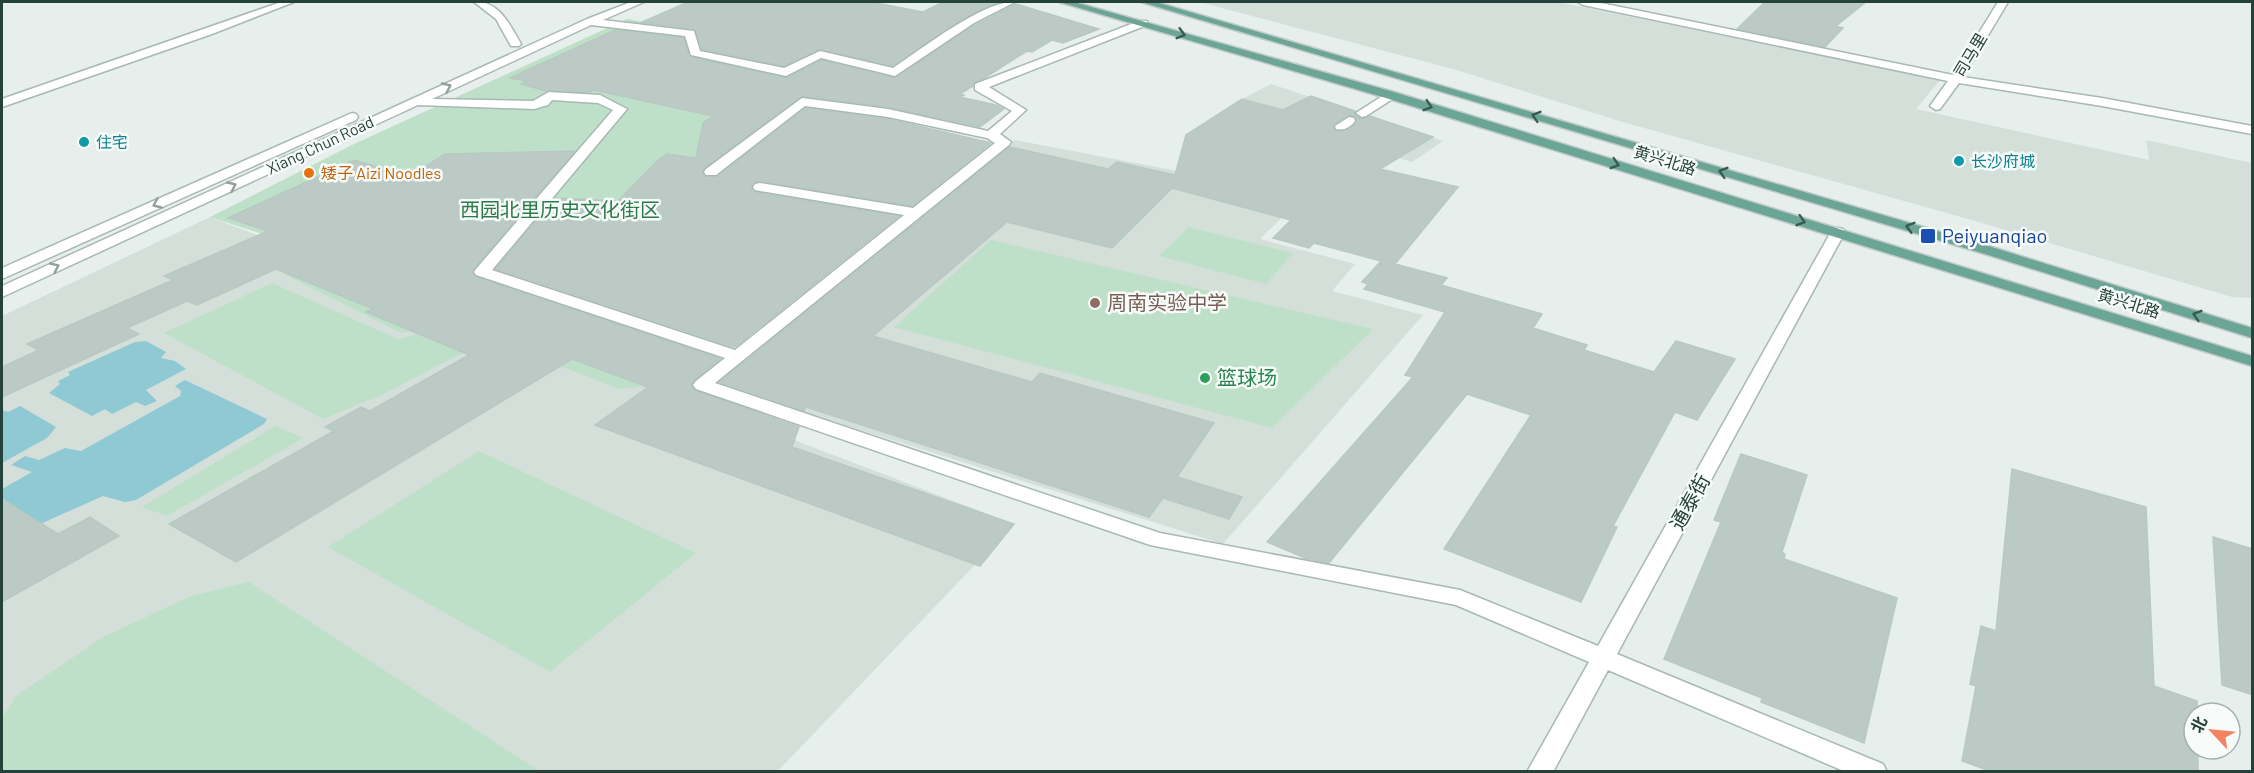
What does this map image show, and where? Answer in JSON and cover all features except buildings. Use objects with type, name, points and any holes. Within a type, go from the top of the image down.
[{"type":"main road","name":"黄兴北路","points":[[1064,2],[1143,22],[1390,95],[2253,361]]},
{"type":"main road","name":"黄兴北路","points":[[1146,2],[1990,251],[2253,333]]},
{"type":"street","points":[[2,103],[289,2]]},
{"type":"street","points":[[479,2],[500,17],[515,44]]},
{"type":"street","name":"Xiang Chun Road","points":[[2,274],[515,44],[614,2]]},
{"type":"street","name":"Xiang Chun Road","points":[[2,292],[591,21],[639,2]]},
{"type":"street","points":[[591,21],[690,33],[695,53],[786,72],[820,54],[895,72],[970,21],[1010,2]]},
{"type":"street","points":[[1583,2],[1956,79],[2253,130]]},
{"type":"street","name":"司马里","points":[[1936,106],[1956,79],[2003,2]]},
{"type":"street","points":[[991,135],[1020,110],[979,87],[1143,22]]},
{"type":"street","points":[[1362,113],[1390,95]]},
{"type":"street","points":[[414,102],[534,105],[544,102],[549,96],[600,99],[621,109],[482,272],[737,356]]},
{"type":"street","points":[[711,172],[802,102],[888,113],[991,135],[1004,142],[702,385],[1156,540],[1460,598],[1874,771]]},
{"type":"street","points":[[760,187],[916,213]]},
{"type":"street","name":"通泰街","points":[[1540,771],[1838,232]]},
{"type":"shaded area","points":[[1199,2],[1558,2],[1940,80],[1916,109],[2149,160],[2146,140],[2252,163],[2252,298],[2232,297],[1975,221],[1623,122],[1453,69]]},
{"type":"shaded area","name":"周南实验中学","points":[[1271,84],[1443,141],[1412,162],[1356,145],[1260,239],[1355,264],[1332,291],[1423,315],[1223,544],[714,384],[1015,140],[1188,173],[1186,135],[1242,99]]},
{"type":"shaded area","points":[[210,217],[1014,524],[778,771],[2,772],[2,316]]},
{"type":"green space","name":"西园北里历史文化街区","points":[[627,19],[692,30],[797,62],[753,90],[724,150],[703,176],[904,213],[688,382],[619,389],[454,325],[401,333],[286,275],[324,254],[210,217],[354,144]]},
{"type":"green space","points":[[1189,227],[1293,253],[1266,284],[1159,256]]},
{"type":"green space","name":"篮球场","points":[[991,240],[1373,329],[1272,428],[894,327]]},
{"type":"green space","points":[[272,283],[398,339],[434,330],[476,346],[381,395],[323,419],[164,333]]},
{"type":"green space","points":[[275,426],[304,438],[167,516],[142,507]]},
{"type":"green space","points":[[479,451],[696,553],[550,672],[328,547]]},
{"type":"green space","points":[[249,582],[539,771],[2,771],[2,718],[16,696],[103,637],[191,596]]},
{"type":"water","points":[[146,341],[166,352],[161,358],[175,361],[186,369],[146,390],[157,401],[145,406],[136,402],[112,414],[105,409],[92,416],[49,393],[60,384],[58,381],[70,375],[68,372],[135,342]]},
{"type":"water","points":[[185,380],[267,419],[264,424],[136,500],[125,502],[103,496],[38,525],[2,498],[2,489],[32,472],[11,465],[25,456],[39,460],[65,448],[81,451],[180,396],[181,391],[175,386]]},
{"type":"water","points":[[20,406],[56,427],[47,438],[2,463],[2,410],[8,412]]},
{"type":"place","name":"住宅","points":[[84,142]]},
{"type":"place","name":"长沙府城","points":[[1959,161]]},
{"type":"place","name":"矮子 Aizi Noodles","points":[[309,173]]},
{"type":"place","name":"Peiyuanqiao","points":[[1928,236]]},
{"type":"place","name":"周南实验中学","points":[[1095,303]]},
{"type":"place","name":"篮球场","points":[[1205,378]]}]
